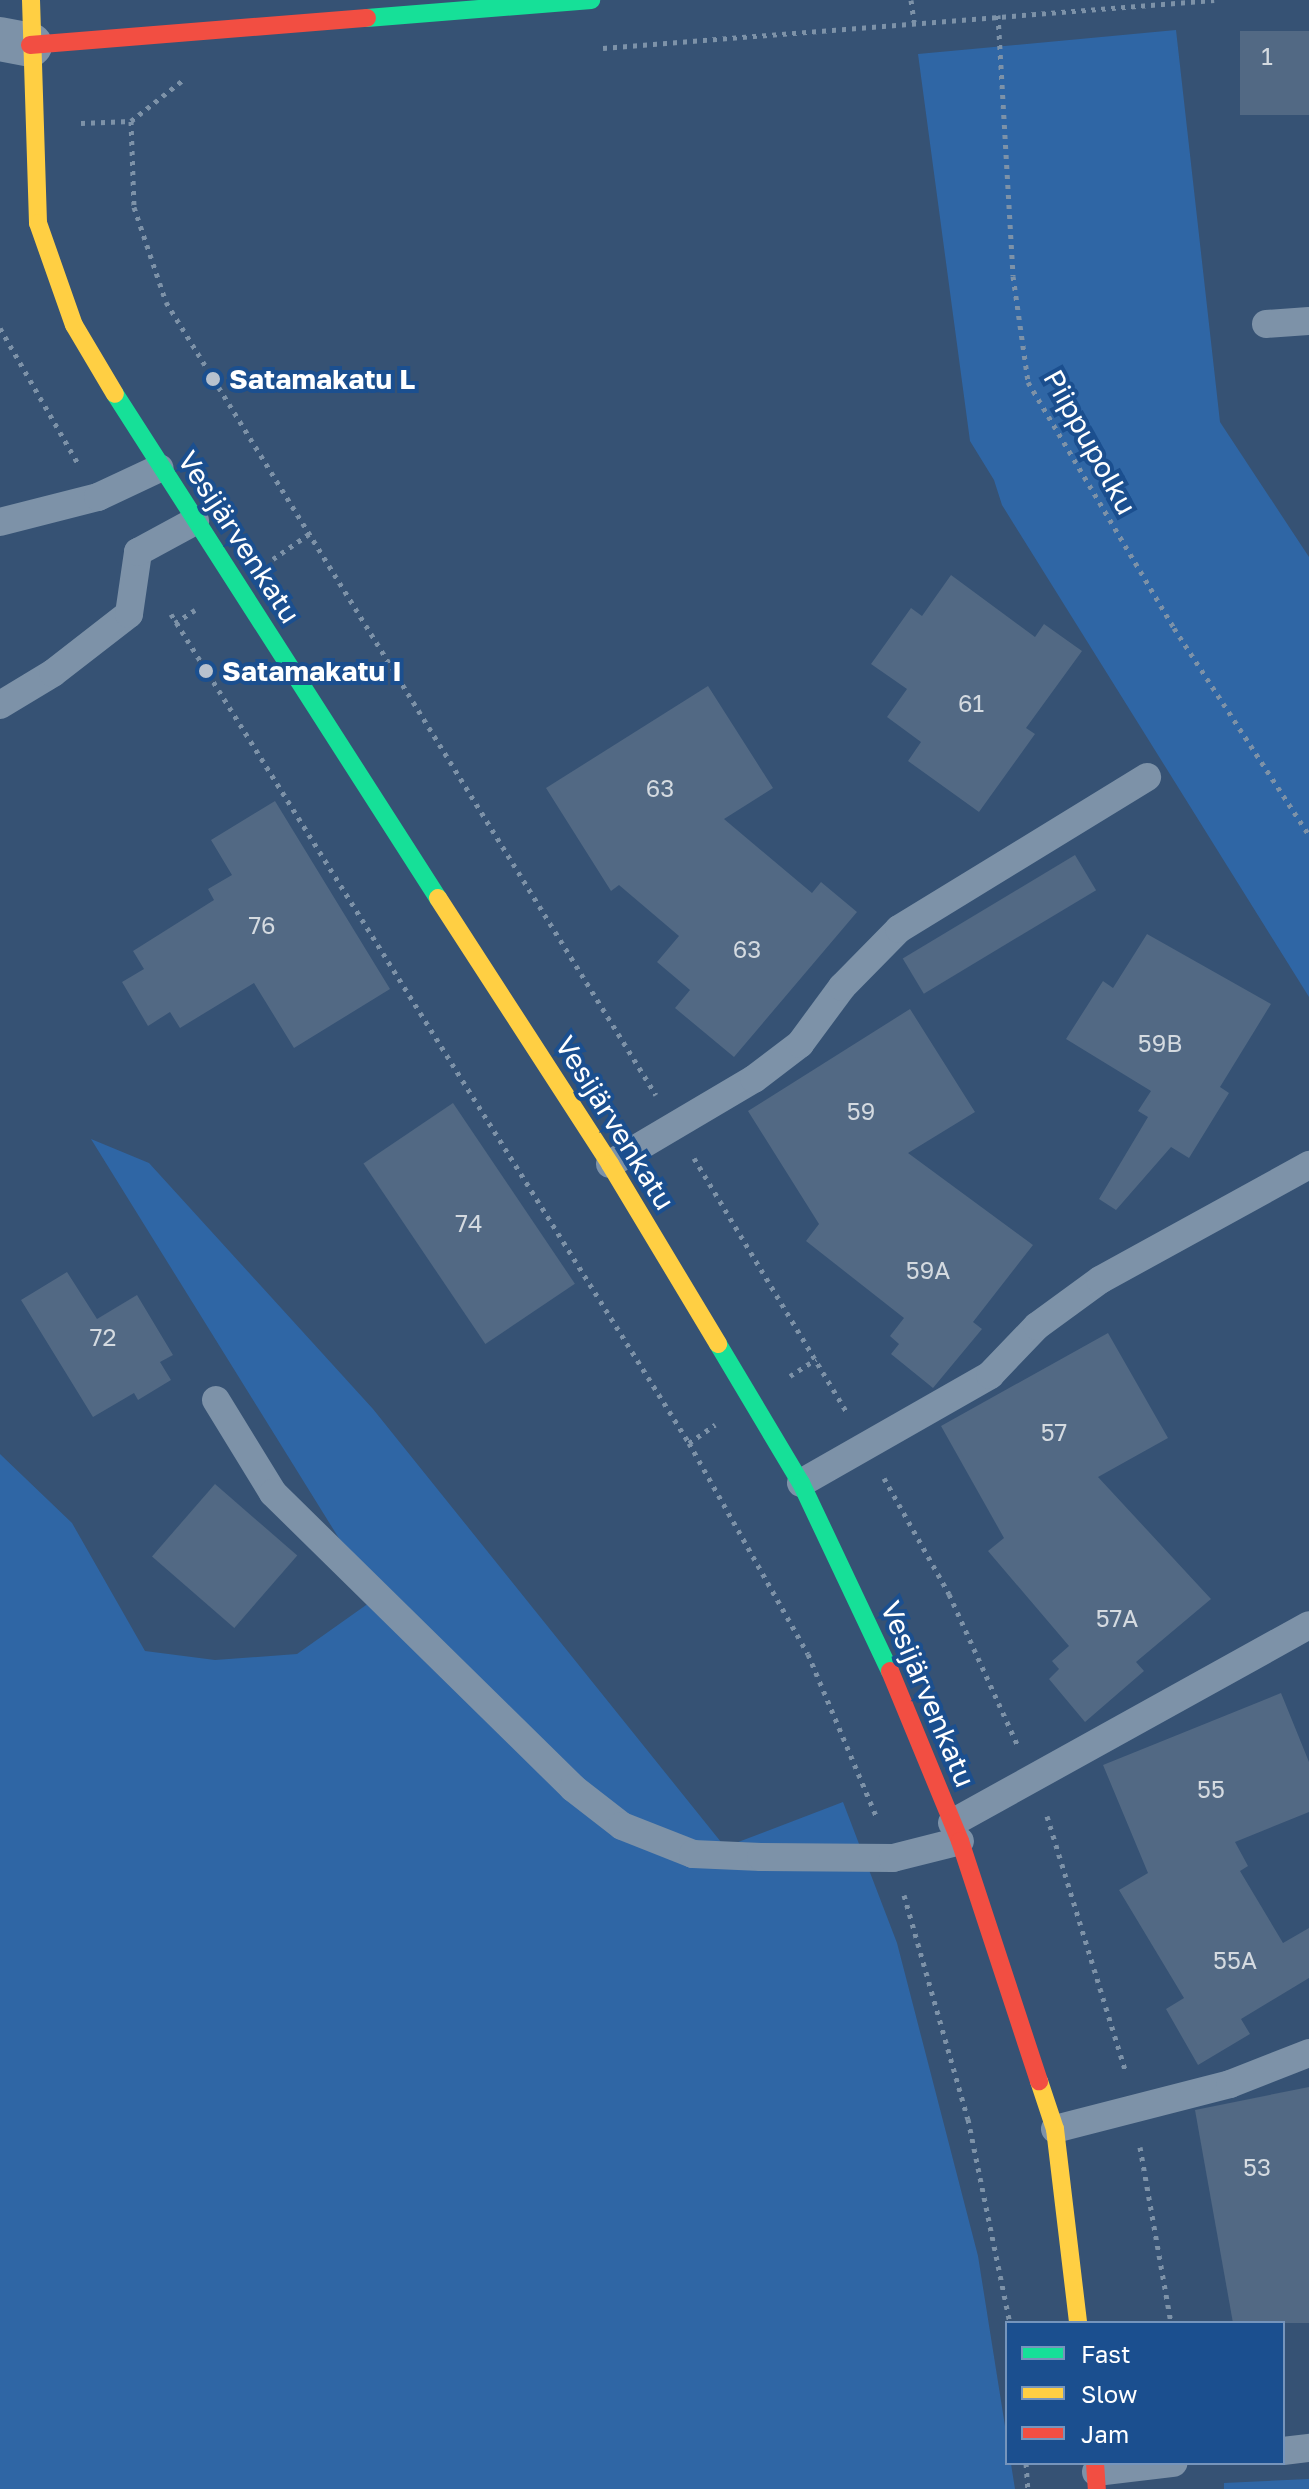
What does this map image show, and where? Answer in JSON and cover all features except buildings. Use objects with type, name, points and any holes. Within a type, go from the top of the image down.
[{"type":"street","name":"Vesijärvenkatu","points":[[31,0],[15,42],[33,124],[38,223],[74,325],[160,468],[610,1164],[801,1483],[878,1642],[956,1832],[1055,2129],[1078,2321]]},
{"type":"street","points":[[15,42],[175,36],[591,0]]},
{"type":"lane","points":[[1266,324],[1309,321]]},
{"type":"lane","points":[[0,522],[98,497],[160,468]]},
{"type":"lane","points":[[0,705],[53,673],[129,614],[138,552],[195,521]]},
{"type":"lane","points":[[610,1164],[754,1079],[800,1044],[842,987],[899,929],[1147,777]]},
{"type":"lane","points":[[801,1483],[990,1375],[1037,1326],[1100,1280],[1309,1165]]},
{"type":"lane","points":[[216,1400],[273,1493],[573,1788],[622,1826],[693,1854],[893,1858],[956,1832],[1309,1625]]},
{"type":"lane","points":[[1055,2129],[1230,2084],[1309,2053]]},
{"type":"lane","points":[[1285,2451],[1309,2448]]},
{"type":"lane","points":[[1096,2475],[1160,2465]]},
{"type":"path","points":[[911,0],[914,22]]},
{"type":"path","points":[[599,48],[1214,0]]},
{"type":"path","name":"Piippupolku","points":[[998,15],[1013,276],[1028,382],[1174,628],[1309,835]]},
{"type":"path","points":[[175,36],[183,82]]},
{"type":"path","points":[[33,124],[131,121],[183,82],[198,81]]},
{"type":"path","points":[[0,328],[98,497]]},
{"type":"path","points":[[138,552],[175,623],[689,1443],[808,1654],[893,1858],[968,2119],[1010,2321]]},
{"type":"path","points":[[1026,2465],[1028,2489]]},
{"type":"shaded area","points":[[1176,30],[1220,422],[1309,557],[1309,997],[1002,505],[994,480],[970,441],[918,54]]},
{"type":"shaded area","points":[[91,1139],[149,1163],[373,1409],[725,1847],[843,1802],[897,1943],[978,2256],[1005,2426],[1005,2465],[1011,2465],[1015,2489],[0,2489],[0,1454],[72,1523],[145,1651],[215,1660],[297,1654],[376,1598]]},
{"type":"shaded area","points":[[1309,2479],[1309,2489],[1224,2489],[1224,2483]]},
{"type":"traffic: fast","points":[[367,18],[591,0]]},
{"type":"traffic: fast","points":[[115,394],[438,898]]},
{"type":"traffic: fast","points":[[718,1344],[801,1483],[890,1671]]},
{"type":"traffic: slow","points":[[31,0],[38,223],[74,325],[115,394]]},
{"type":"traffic: slow","points":[[438,898],[610,1164],[718,1344]]},
{"type":"traffic: slow","points":[[1039,2081],[1055,2129],[1078,2321]]},
{"type":"traffic: jam","points":[[30,45],[367,18]]},
{"type":"traffic: jam","points":[[890,1671],[960,1841],[1039,2081]]},
{"type":"traffic: jam","points":[[1095,2465],[1097,2489]]},
{"type":"place","name":"Satamakatu L","points":[[213,379]]},
{"type":"place","name":"Satamakatu I","points":[[206,671]]}]
